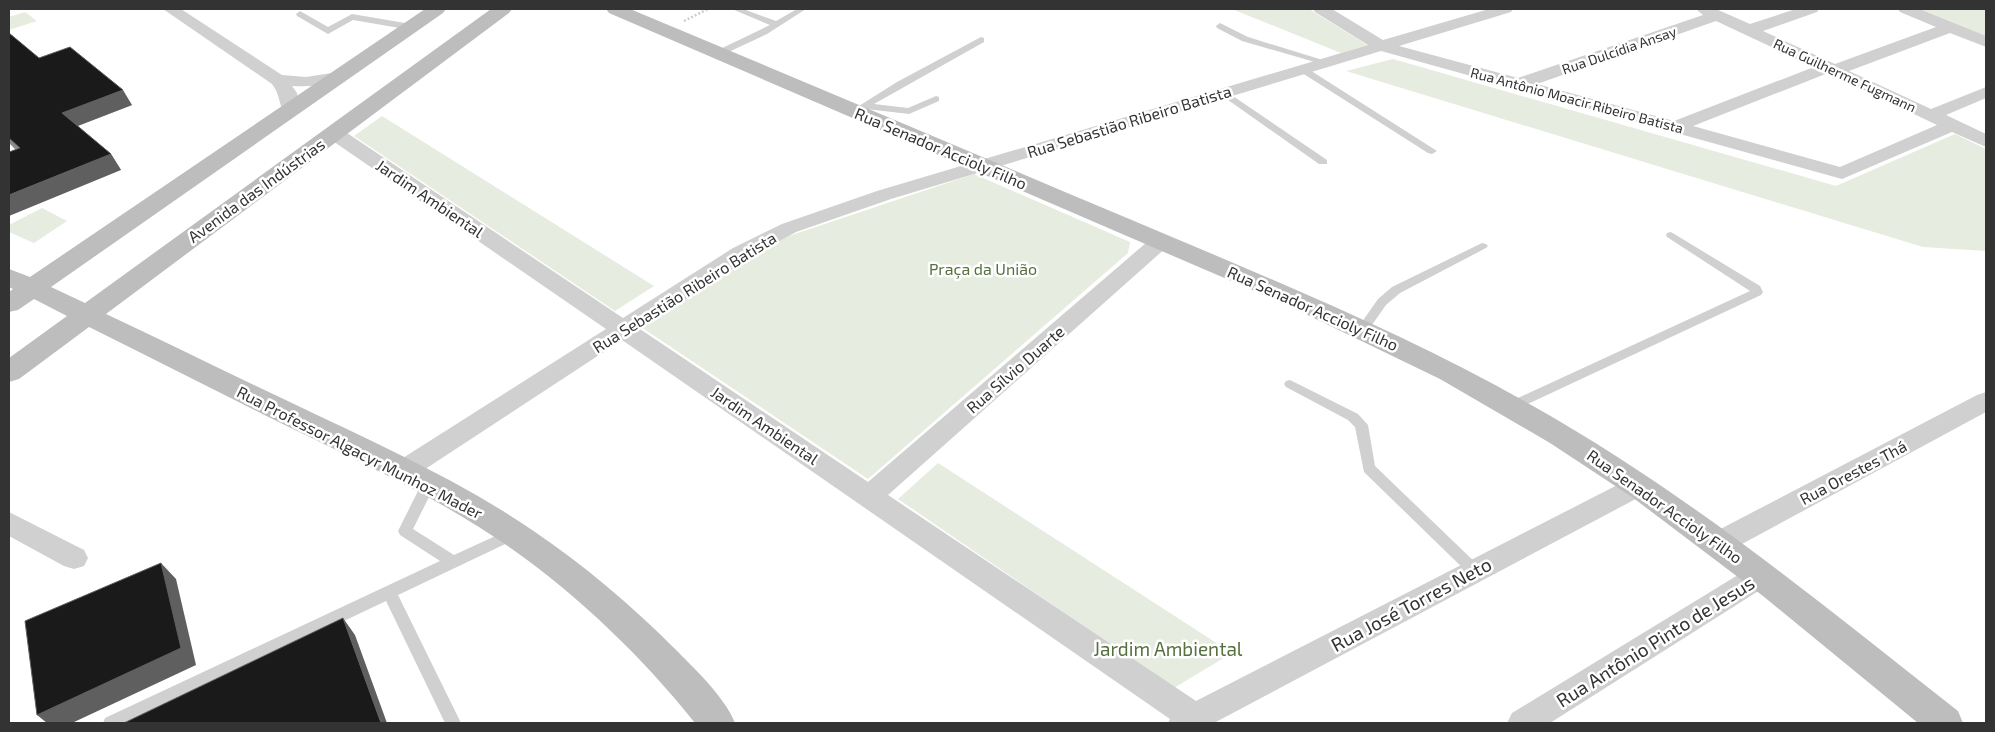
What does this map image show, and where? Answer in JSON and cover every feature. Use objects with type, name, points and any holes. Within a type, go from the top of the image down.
[{"type":"street","points":[[171,9],[278,80],[288,93],[291,110]]},
{"type":"street","points":[[16,290],[291,110],[437,9]]},
{"type":"street","name":"Avenida das Indústrias","points":[[9,372],[503,9]]},
{"type":"street","name":"Rua Senador Accioly Filho","points":[[615,9],[860,109],[982,165],[1363,329],[1468,381],[1512,406],[1638,486],[1719,543],[1945,723]]},
{"type":"street","name":"Rua Antônio Moacir Ribeiro Batista","points":[[1321,9],[1380,46],[1842,173],[1952,125]]},
{"type":"street","name":"Rua Sebastião Ribeiro Batista","points":[[416,477],[623,329],[741,253],[789,228],[856,204],[982,165],[1505,9]]},
{"type":"street","points":[[1749,30],[1811,9]]},
{"type":"street","points":[[1906,9],[1986,42]]},
{"type":"street","name":"Rua Guilherme Fugmann","points":[[1711,12],[1986,141]]},
{"type":"street","name":"Rua Dulcídia Ansay","points":[[1519,84],[1711,12]]},
{"type":"street","points":[[1675,127],[1832,68],[1951,27]]},
{"type":"street","points":[[278,80],[306,82],[338,77]]},
{"type":"street","points":[[1932,115],[1986,92]]},
{"type":"street","name":"Jardim Ambiental","points":[[334,133],[869,496],[1190,721]]},
{"type":"street","name":"Rua Sílvio Duarte","points":[[869,496],[1161,241]]},
{"type":"street","name":"Rua Professor Algacyr Munhoz Mader","points":[[16,290],[86,315],[416,477],[513,534],[587,589],[630,628],[667,665],[717,723]]},
{"type":"street","name":"Rua Orestes Thá","points":[[1719,543],[1986,401]]},
{"type":"street","name":"Rua José Torres Neto","points":[[1190,721],[1638,486]]},
{"type":"street","points":[[9,523],[74,558]]},
{"type":"street","name":"Rua Antônio Pinto de Jesus","points":[[1523,723],[1761,575]]},
{"type":"lane","points":[[736,9],[775,24]]},
{"type":"lane","points":[[719,53],[764,32],[802,9]]},
{"type":"lane","points":[[300,14],[328,31],[352,17],[411,27]]},
{"type":"lane","points":[[1220,26],[1245,39],[1325,62]]},
{"type":"lane","points":[[860,109],[981,40]]},
{"type":"lane","points":[[1302,69],[1432,150]]},
{"type":"lane","points":[[1224,93],[1323,162]]},
{"type":"lane","points":[[860,109],[909,111],[936,99]]},
{"type":"lane","points":[[1512,406],[1756,292],[1756,289],[1671,235]]},
{"type":"lane","points":[[1363,329],[1382,302],[1396,290],[1482,246]]},
{"type":"lane","points":[[1290,384],[1353,417],[1361,425],[1369,468],[1475,571]]},
{"type":"lane","points":[[416,477],[405,530],[453,562]]},
{"type":"lane","points":[[111,723],[513,534]]},
{"type":"lane","points":[[389,592],[453,723]]},
{"type":"green space","points":[[1232,9],[1309,9],[1367,45],[1341,53]]},
{"type":"green space","points":[[1915,9],[1986,10],[1986,38]]},
{"type":"green space","points":[[25,12],[37,21],[9,30],[9,17]]},
{"type":"green space","points":[[1393,59],[1836,186],[1955,134],[1986,149],[1986,251],[1923,247],[1346,71]]},
{"type":"green space","points":[[382,116],[654,286],[615,311],[354,136]]},
{"type":"green space","name":"Praça da União","points":[[974,174],[1130,242],[1128,253],[868,479],[638,325],[757,252],[789,236]]},
{"type":"green space","points":[[42,208],[67,221],[34,243],[9,232],[9,225]]},
{"type":"green space","name":"Jardim Ambiental","points":[[938,463],[1232,653],[1174,688],[898,499]]},
{"type":"building","points":[[9,33],[39,58],[70,47],[123,90],[62,113],[111,154],[9,195],[9,152],[20,148],[9,138]]},
{"type":"building","points":[[161,563],[181,648],[37,715],[25,621]]},
{"type":"building","points":[[343,618],[381,723],[124,723]]}]
